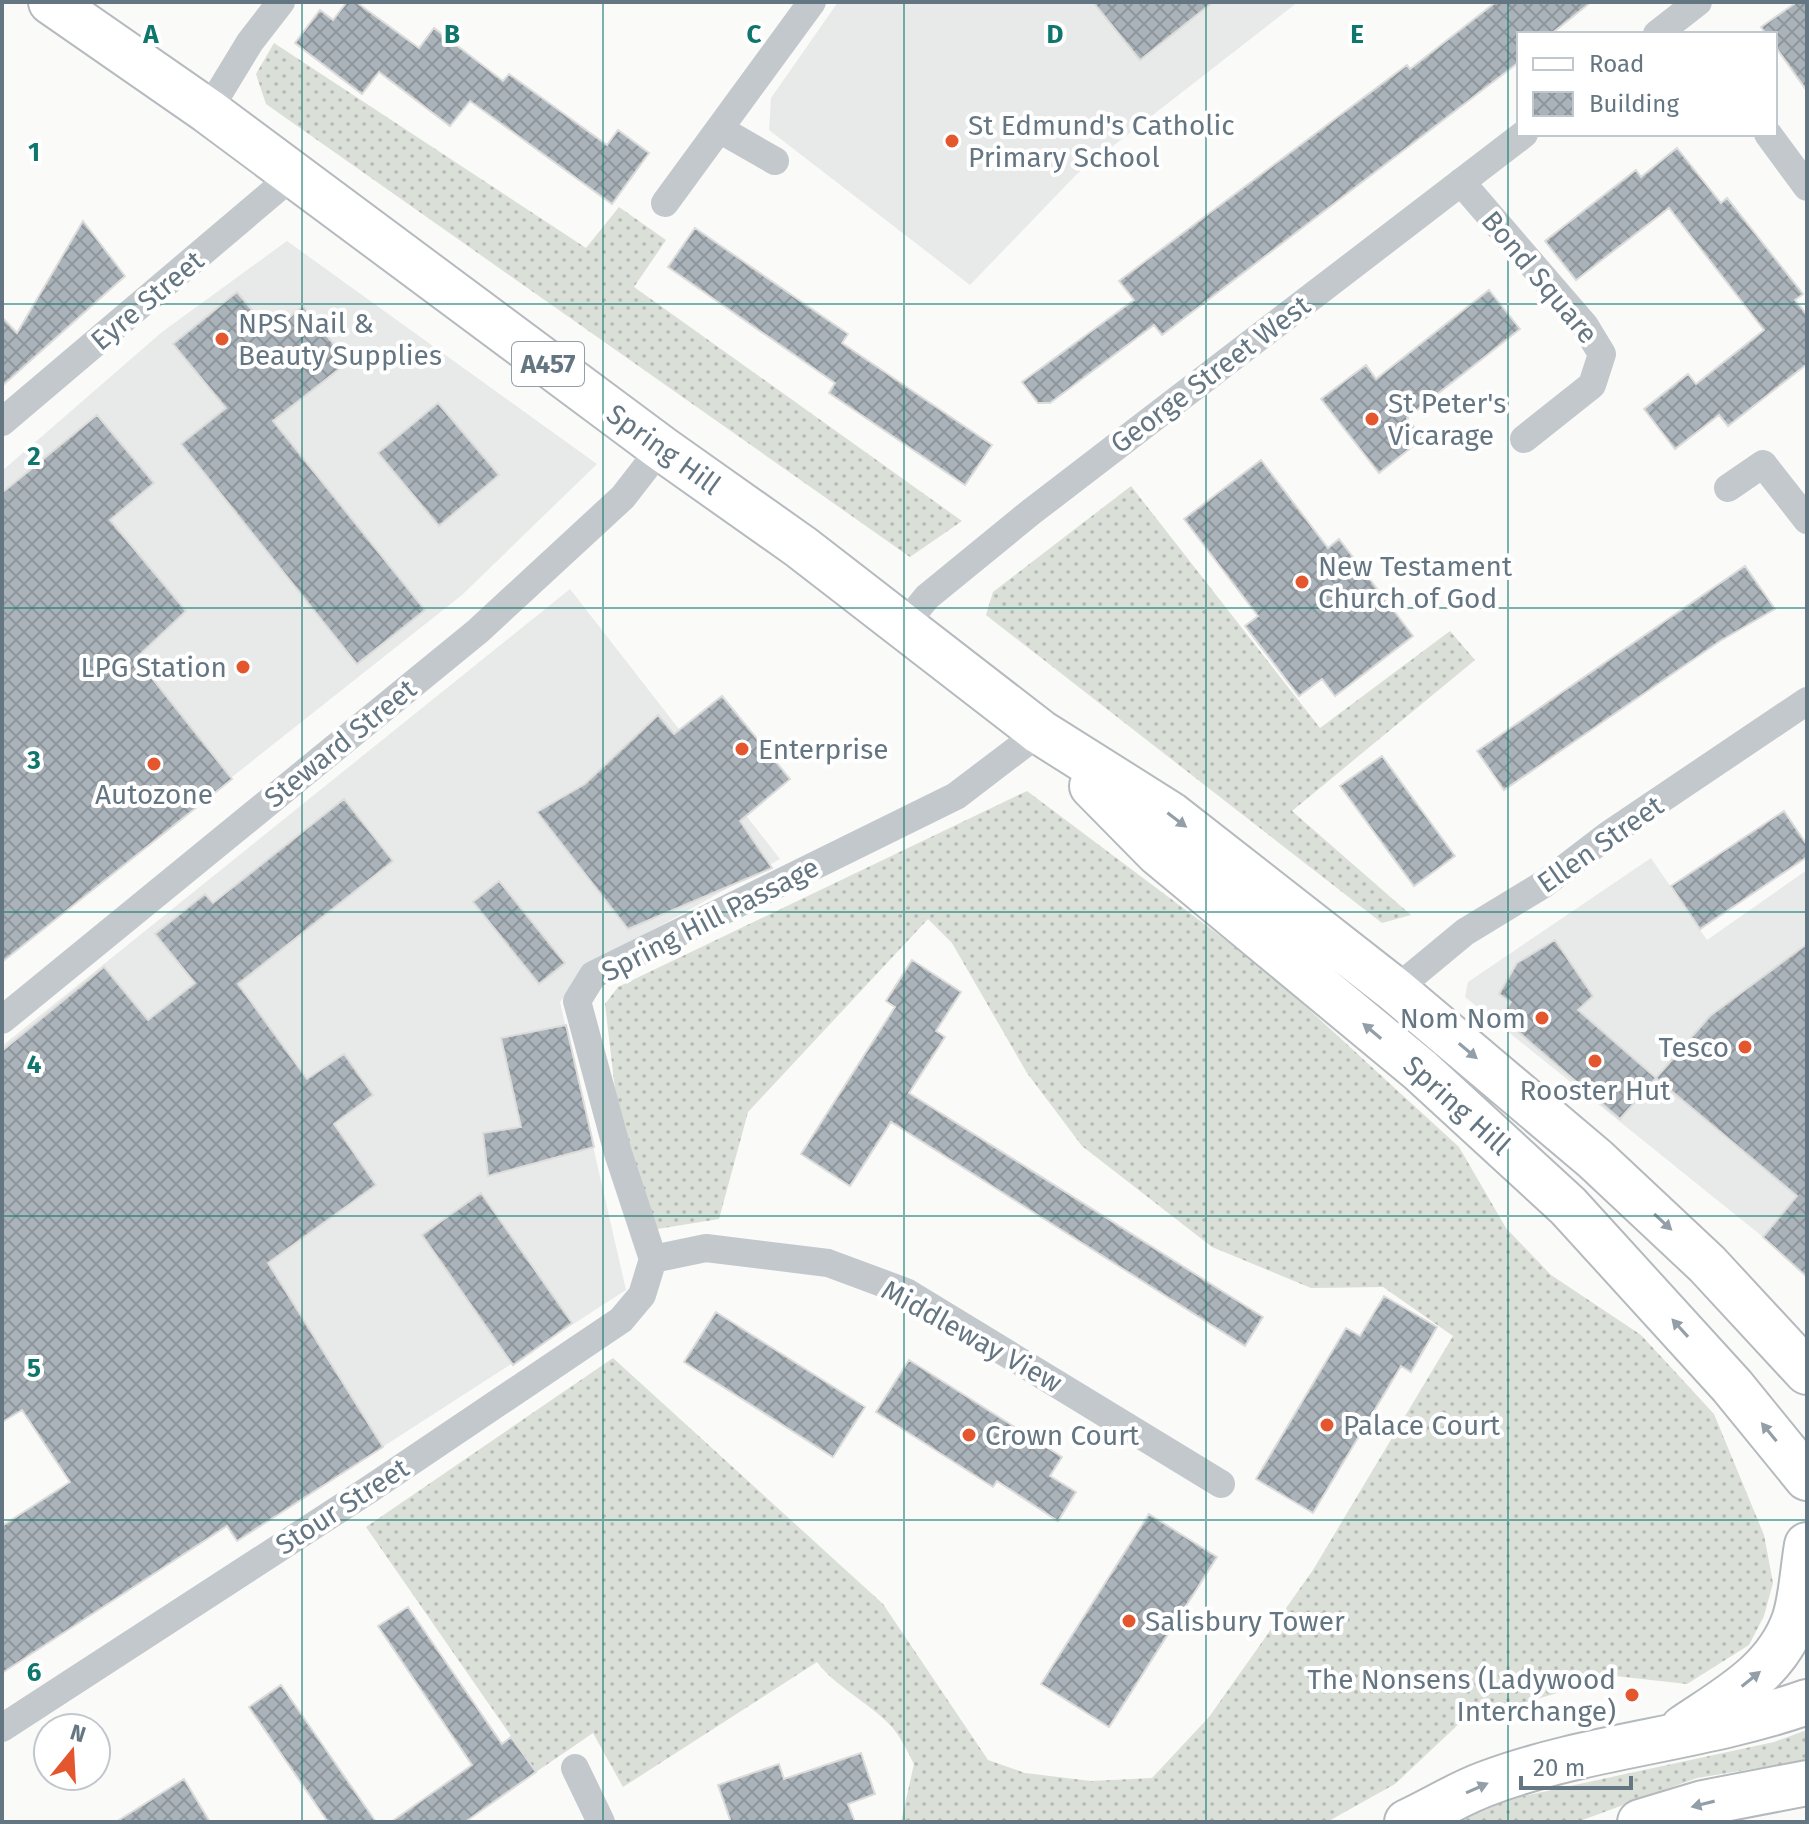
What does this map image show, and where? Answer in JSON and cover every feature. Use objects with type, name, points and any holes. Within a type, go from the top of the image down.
[{"type":"main road","name":"Spring Hill","points":[[51,2],[208,111],[661,448],[905,624],[1040,732],[1170,814],[1395,990],[1606,1169],[1707,1264],[1807,1372]]},
{"type":"main road","name":"Spring Hill","points":[[1040,732],[1158,853],[1420,1070],[1568,1206],[1732,1386],[1807,1478]]},
{"type":"main road","points":[[1665,1740],[1755,1678],[1776,1655],[1795,1618],[1807,1545]]},
{"type":"main road","points":[[1407,1822],[1484,1784],[1566,1761],[1749,1722],[1807,1702]]},
{"type":"main road","points":[[1640,1822],[1703,1803],[1807,1783]]},
{"type":"street","points":[[208,111],[250,42],[281,2]]},
{"type":"street","points":[[665,203],[812,2]]},
{"type":"street","points":[[1660,32],[1687,13]]},
{"type":"street","points":[[721,130],[775,161]]},
{"type":"street","name":"George Street West","points":[[905,624],[927,597],[1031,512],[1521,136]]},
{"type":"street","points":[[1769,136],[1807,187]]},
{"type":"street","name":"Eyre Street","points":[[2,422],[292,176]]},
{"type":"street","name":"Bond Square","points":[[1461,182],[1585,326],[1602,354],[1592,385],[1524,439]]},
{"type":"street","name":"Steward Street","points":[[2,1020],[478,631],[623,497],[661,448]]},
{"type":"street","points":[[1728,488],[1763,464],[1807,520]]},
{"type":"street","name":"Ellen Street","points":[[1395,990],[1465,932],[1544,884],[1583,852],[1807,701]]},
{"type":"street","name":"Spring Hill Passage","points":[[653,1259],[618,1153],[577,1001],[593,975],[964,791],[1040,732]]},
{"type":"street","name":"Middleway View","points":[[653,1259],[706,1248],[813,1261],[906,1292],[1221,1484]]},
{"type":"street","name":"Stour Street","points":[[2,1728],[370,1489],[621,1320],[642,1295],[653,1259]]},
{"type":"street","points":[[575,1768],[601,1822]]},
{"type":"shaded area","name":"St Edmund's Catholic Primary School","points":[[838,2],[1298,2],[1077,174],[970,285],[769,130],[771,98]]},
{"type":"shaded area","points":[[274,43],[586,248],[619,207],[666,240],[634,287],[962,521],[910,557],[266,104],[256,74]]},
{"type":"shaded area","points":[[287,241],[597,464],[462,595],[2,959],[2,471],[162,332]]},
{"type":"shaded area","points":[[1131,486],[1320,728],[1450,631],[1475,660],[1292,811],[1411,915],[1382,923],[986,615],[993,592]]},
{"type":"shaded area","points":[[570,589],[780,859],[590,965],[560,1002],[626,1290],[237,1541],[110,1354],[2,1422],[2,1046]]},
{"type":"shaded area","points":[[1027,791],[1267,971],[1459,1147],[1506,1228],[1551,1275],[1641,1335],[1714,1414],[1764,1535],[1773,1583],[1764,1616],[1749,1645],[1687,1684],[1615,1676],[1462,1721],[1395,1784],[1327,1822],[901,1822],[914,1764],[890,1725],[817,1662],[623,1787],[593,1733],[536,1772],[366,1527],[613,1358],[883,1604],[988,1760],[1025,1773],[1091,1781],[1152,1778],[1209,1717],[1313,1570],[1453,1336],[1383,1287],[1311,1288],[1212,1247],[1082,1146],[1027,1073],[952,943],[928,919],[748,1112],[719,1219],[657,1229],[618,1115],[605,1004],[618,987]]},
{"type":"shaded area","points":[[1651,858],[1707,940],[1807,870],[1807,1277],[1763,1237],[1465,997],[1468,982]]},
{"type":"shaded area","points":[[1807,1730],[1807,1760],[1697,1778],[1577,1822],[1455,1822],[1491,1803],[1774,1742]]},
{"type":"building","points":[[347,2],[356,2],[419,48],[434,28],[503,81],[509,74],[607,145],[618,130],[649,153],[612,204],[470,101],[450,126],[379,72],[362,94],[295,43],[320,10],[333,20]]},
{"type":"building","points":[[1093,2],[1213,2],[1140,60]]},
{"type":"building","points":[[1496,2],[1591,2],[1554,32],[1517,32],[1517,64],[1162,335],[1154,325],[1050,403],[1038,403],[1022,382],[1134,300],[1119,281],[1407,65],[1410,69]]},
{"type":"building","points":[[1797,2],[1807,2],[1807,91],[1777,49],[1777,32],[1765,32],[1761,27]]},
{"type":"building","points":[[1677,148],[1721,203],[1727,198],[1803,294],[1795,300],[1807,315],[1807,364],[1728,426],[1719,415],[1675,449],[1644,409],[1688,374],[1696,384],[1764,330],[1669,208],[1576,280],[1545,241],[1636,170],[1641,177]]},
{"type":"building","points":[[83,221],[125,276],[2,386],[2,317],[17,333]]},
{"type":"building","points":[[695,228],[848,334],[842,343],[992,445],[965,485],[829,393],[835,383],[668,267]]},
{"type":"building","points":[[1489,290],[1520,329],[1407,418],[1423,438],[1379,473],[1321,399],[1366,365],[1376,379]]},
{"type":"building","points":[[237,292],[271,333],[303,306],[348,362],[273,421],[425,610],[357,664],[181,444],[226,408],[173,344]]},
{"type":"building","points":[[438,403],[499,475],[439,526],[378,453]]},
{"type":"building","points":[[97,415],[154,483],[110,520],[186,611],[136,658],[232,779],[2,962],[2,493]]},
{"type":"building","name":"New Testament Church of God","points":[[1261,460],[1328,548],[1339,539],[1413,636],[1335,696],[1322,679],[1299,696],[1245,626],[1258,616],[1184,519]]},
{"type":"building","points":[[1745,566],[1775,609],[1720,641],[1504,790],[1477,751]]},
{"type":"building","points":[[722,696],[790,779],[740,821],[772,868],[628,929],[537,812],[585,784],[658,715],[674,734]]},
{"type":"building","points":[[1382,756],[1455,856],[1414,886],[1340,786]]},
{"type":"building","points":[[344,799],[393,861],[238,984],[307,1079],[344,1054],[373,1095],[334,1124],[376,1185],[268,1263],[383,1447],[237,1541],[227,1526],[2,1673],[2,1526],[70,1482],[22,1410],[2,1422],[2,1051],[104,967],[148,1020],[195,983],[155,934],[205,894],[213,903]]},
{"type":"building","points":[[1784,811],[1807,845],[1807,857],[1700,929],[1671,886]]},
{"type":"building","points":[[499,881],[565,963],[539,984],[473,902]]},
{"type":"building","points":[[1555,940],[1593,996],[1578,1010],[1656,1078],[1620,1119],[1501,1017],[1511,1002],[1499,994],[1517,963]]},
{"type":"building","name":"Tesco","points":[[1807,944],[1807,1277],[1763,1237],[1797,1196],[1656,1078],[1710,1016]]},
{"type":"building","points":[[912,960],[961,992],[936,1031],[945,1037],[909,1093],[1263,1317],[1245,1346],[891,1122],[850,1186],[801,1154],[895,1007],[886,1001]]},
{"type":"building","points":[[566,1025],[594,1147],[488,1176],[483,1133],[521,1127],[501,1038]]},
{"type":"building","points":[[481,1193],[572,1323],[513,1365],[422,1235]]},
{"type":"building","name":"Palace Court","points":[[1384,1296],[1437,1327],[1411,1372],[1401,1366],[1313,1513],[1256,1479],[1346,1328],[1360,1336]]},
{"type":"building","points":[[716,1312],[865,1407],[833,1457],[684,1362]]},
{"type":"building","name":"Crown Court","points":[[909,1360],[1062,1457],[1050,1476],[1076,1492],[1058,1521],[997,1481],[993,1487],[876,1412]]},
{"type":"building","name":"Salisbury Tower","points":[[1149,1514],[1217,1557],[1109,1727],[1041,1684]]},
{"type":"building","points":[[408,1607],[502,1744],[511,1737],[536,1772],[465,1822],[391,1822],[472,1765],[378,1626]]},
{"type":"building","points":[[281,1685],[376,1822],[328,1822],[249,1707]]},
{"type":"building","points":[[861,1753],[875,1794],[848,1804],[855,1822],[731,1822],[718,1785],[779,1764],[784,1779]]},
{"type":"building","points":[[184,1779],[210,1822],[116,1822]]},
{"type":"place","name":"St Edmund's Catholic Primary School","points":[[952,141]]},
{"type":"place","name":"NPS Nail & Beauty Supplies","points":[[222,339]]},
{"type":"place","name":"St Peter's Vicarage","points":[[1372,419]]},
{"type":"place","name":"New Testament Church of God","points":[[1302,582]]},
{"type":"place","name":"LPG Station","points":[[243,667]]},
{"type":"place","name":"Enterprise","points":[[742,749]]},
{"type":"place","name":"Autozone","points":[[154,764]]},
{"type":"place","name":"Nom Nom","points":[[1542,1018]]},
{"type":"place","name":"Tesco","points":[[1745,1047]]},
{"type":"place","name":"Rooster Hut","points":[[1595,1061]]},
{"type":"place","name":"Palace Court","points":[[1327,1425]]},
{"type":"place","name":"Crown Court","points":[[969,1435]]},
{"type":"place","name":"Salisbury Tower","points":[[1129,1621]]},
{"type":"place","name":"The Nonsens (Ladywood Interchange)","points":[[1632,1695]]}]
